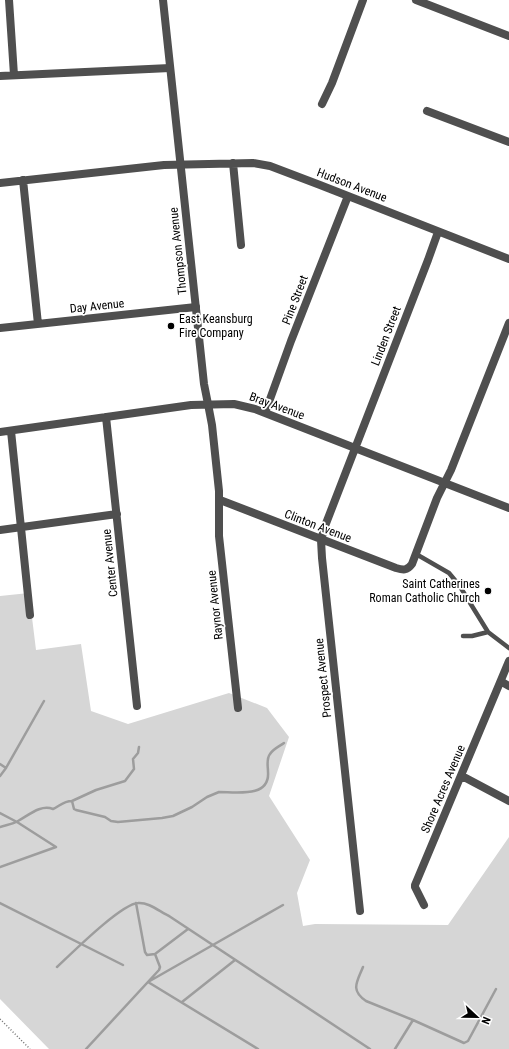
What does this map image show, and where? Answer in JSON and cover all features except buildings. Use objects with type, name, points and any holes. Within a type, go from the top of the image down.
[{"type":"street","points":[[9,0],[14,75]]},
{"type":"street","name":"Thompson Avenue","points":[[163,0],[204,384],[212,426],[220,500]]},
{"type":"street","points":[[322,104],[332,83],[363,0]]},
{"type":"street","points":[[421,1],[509,36]]},
{"type":"street","points":[[0,76],[170,68]]},
{"type":"street","points":[[428,111],[509,142]]},
{"type":"street","points":[[233,163],[241,245]]},
{"type":"street","name":"Hudson Avenue","points":[[0,183],[164,165],[252,163],[270,166],[509,260]]},
{"type":"street","points":[[23,180],[38,324]]},
{"type":"street","name":"Pine Street","points":[[265,413],[291,341],[348,196]]},
{"type":"street","name":"Linden Street","points":[[354,448],[426,267],[438,232]]},
{"type":"street","name":"Day Avenue","points":[[0,328],[196,307]]},
{"type":"street","points":[[416,554],[437,498],[451,470],[509,323]]},
{"type":"street","name":"Bray Avenue","points":[[0,432],[191,405],[242,405],[509,508]]},
{"type":"street","name":"Center Avenue","points":[[106,417],[137,706]]},
{"type":"street","points":[[11,431],[30,615]]},
{"type":"street","name":"Prospect Avenue","points":[[354,448],[321,540],[322,566],[360,912]]},
{"type":"street","name":"Clinton Avenue","points":[[220,500],[396,568],[404,570],[408,569],[416,554]]},
{"type":"street","name":"Raynor Avenue","points":[[220,500],[219,536],[238,708]]},
{"type":"street","points":[[0,530],[117,514]]},
{"type":"street","name":"Shore Acres Avenue","points":[[424,905],[415,884],[462,776],[505,684],[509,661]]},
{"type":"street","points":[[462,776],[509,801]]},
{"type":"lane","points":[[416,554],[449,573],[459,585],[488,632],[509,648]]},
{"type":"lane","points":[[463,636],[472,636],[488,632]]},
{"type":"path","points":[[0,1019],[30,1049]]},
{"type":"shaded area","points":[[29,593],[36,650],[81,644],[91,711],[128,724],[229,693],[267,708],[289,737],[269,796],[310,860],[297,893],[303,926],[315,924],[448,925],[509,837],[509,1049],[49,1049],[0,999],[0,596]]},
{"type":"waterway","points":[[0,776],[44,701]]},
{"type":"waterway","points":[[0,827],[16,822],[40,809],[53,809],[69,801],[72,801],[74,809],[76,810],[105,817],[111,821],[118,822],[173,816],[219,792],[243,793],[258,790],[264,786],[267,780],[269,756],[284,743]]},
{"type":"waterway","points":[[72,801],[96,790],[125,781],[134,769],[133,759],[138,753],[139,747]]},
{"type":"waterway","points":[[0,764],[6,768]]},
{"type":"waterway","points":[[0,813],[56,847],[0,867]]},
{"type":"waterway","points":[[0,903],[123,965]]},
{"type":"waterway","points":[[136,903],[145,952],[147,955],[155,954],[188,929]]},
{"type":"waterway","points":[[57,967],[120,911],[130,905],[138,903],[146,904],[169,916],[370,1049]]},
{"type":"waterway","points":[[258,1049],[148,982],[283,905]]},
{"type":"waterway","points":[[86,1049],[159,970],[160,967],[155,954]]},
{"type":"waterway","points":[[182,1002],[235,960]]},
{"type":"waterway","points":[[363,967],[357,981],[356,989],[361,997],[366,1001],[464,1043],[468,1041],[496,989]]},
{"type":"waterway","points":[[395,1049],[413,1020]]},
{"type":"place","name":"East Keansburg Fire Company","points":[[171,326]]},
{"type":"place","name":"Saint Catherines Roman Catholic Church","points":[[488,591]]}]
